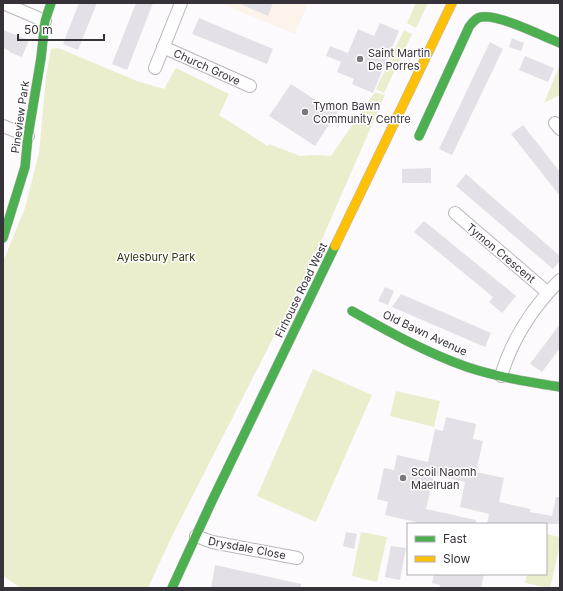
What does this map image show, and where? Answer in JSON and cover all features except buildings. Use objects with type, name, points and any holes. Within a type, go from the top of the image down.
[{"type":"street","points":[[3,3],[45,21]]},
{"type":"street","name":"Pineview Park","points":[[3,238],[25,167],[28,136],[41,58],[45,21],[51,3]]},
{"type":"street","name":"Church Grove","points":[[155,68],[181,3]]},
{"type":"street","name":"Firhouse Road West","points":[[172,588],[452,3]]},
{"type":"street","points":[[419,136],[469,27],[475,19],[483,17],[504,21],[560,43]]},
{"type":"street","name":"Church Grove","points":[[163,47],[250,86]]},
{"type":"street","points":[[3,126],[28,136]]},
{"type":"street","name":"Tymon Crescent","points":[[455,214],[547,292]]},
{"type":"street","points":[[501,376],[513,344],[534,309],[547,292],[560,280]]},
{"type":"street","name":"Old Bawn Avenue","points":[[352,311],[391,333],[432,353],[457,363],[501,376],[560,387]]},
{"type":"street","name":"Drysdale Close","points":[[196,536],[212,542],[297,558]]},
{"type":"shaded area","points":[[220,3],[308,3],[295,34]]},
{"type":"green space","points":[[416,3],[428,3],[416,28],[407,23]]},
{"type":"green space","points":[[404,30],[412,34],[384,93],[376,89]]},
{"type":"green space","name":"Aylesbury Park","points":[[58,48],[137,81],[164,89],[176,68],[229,94],[219,115],[268,146],[269,144],[300,156],[331,156],[375,92],[385,95],[312,262],[172,536],[148,588],[21,588],[3,576],[3,262],[25,208],[39,153],[46,77],[51,49]]},
{"type":"green space","points":[[560,64],[560,95],[544,103]]},
{"type":"green space","points":[[313,369],[372,395],[316,522],[257,496]]},
{"type":"green space","points":[[396,391],[440,401],[434,427],[390,416]]},
{"type":"green space","points":[[361,532],[387,537],[377,582],[352,576]]},
{"type":"green space","points":[[547,534],[560,537],[560,544],[550,588],[525,583],[527,575],[547,575]]},
{"type":"traffic: fast","points":[[3,238],[25,167],[28,136],[41,58],[45,21],[51,3]]},
{"type":"traffic: fast","points":[[419,136],[469,27],[477,18],[489,17],[509,22],[560,43]]},
{"type":"traffic: fast","points":[[172,588],[211,503],[335,246]]},
{"type":"traffic: fast","points":[[352,311],[423,349],[467,367],[501,376],[560,387]]},
{"type":"traffic: slow","points":[[335,246],[452,3]]},
{"type":"place","name":"Saint Martin De Porres","points":[[360,59]]},
{"type":"place","name":"Tymon Bawn Community Centre","points":[[305,112]]},
{"type":"place","name":"Scoil Naomh Maelruan","points":[[403,478]]}]
